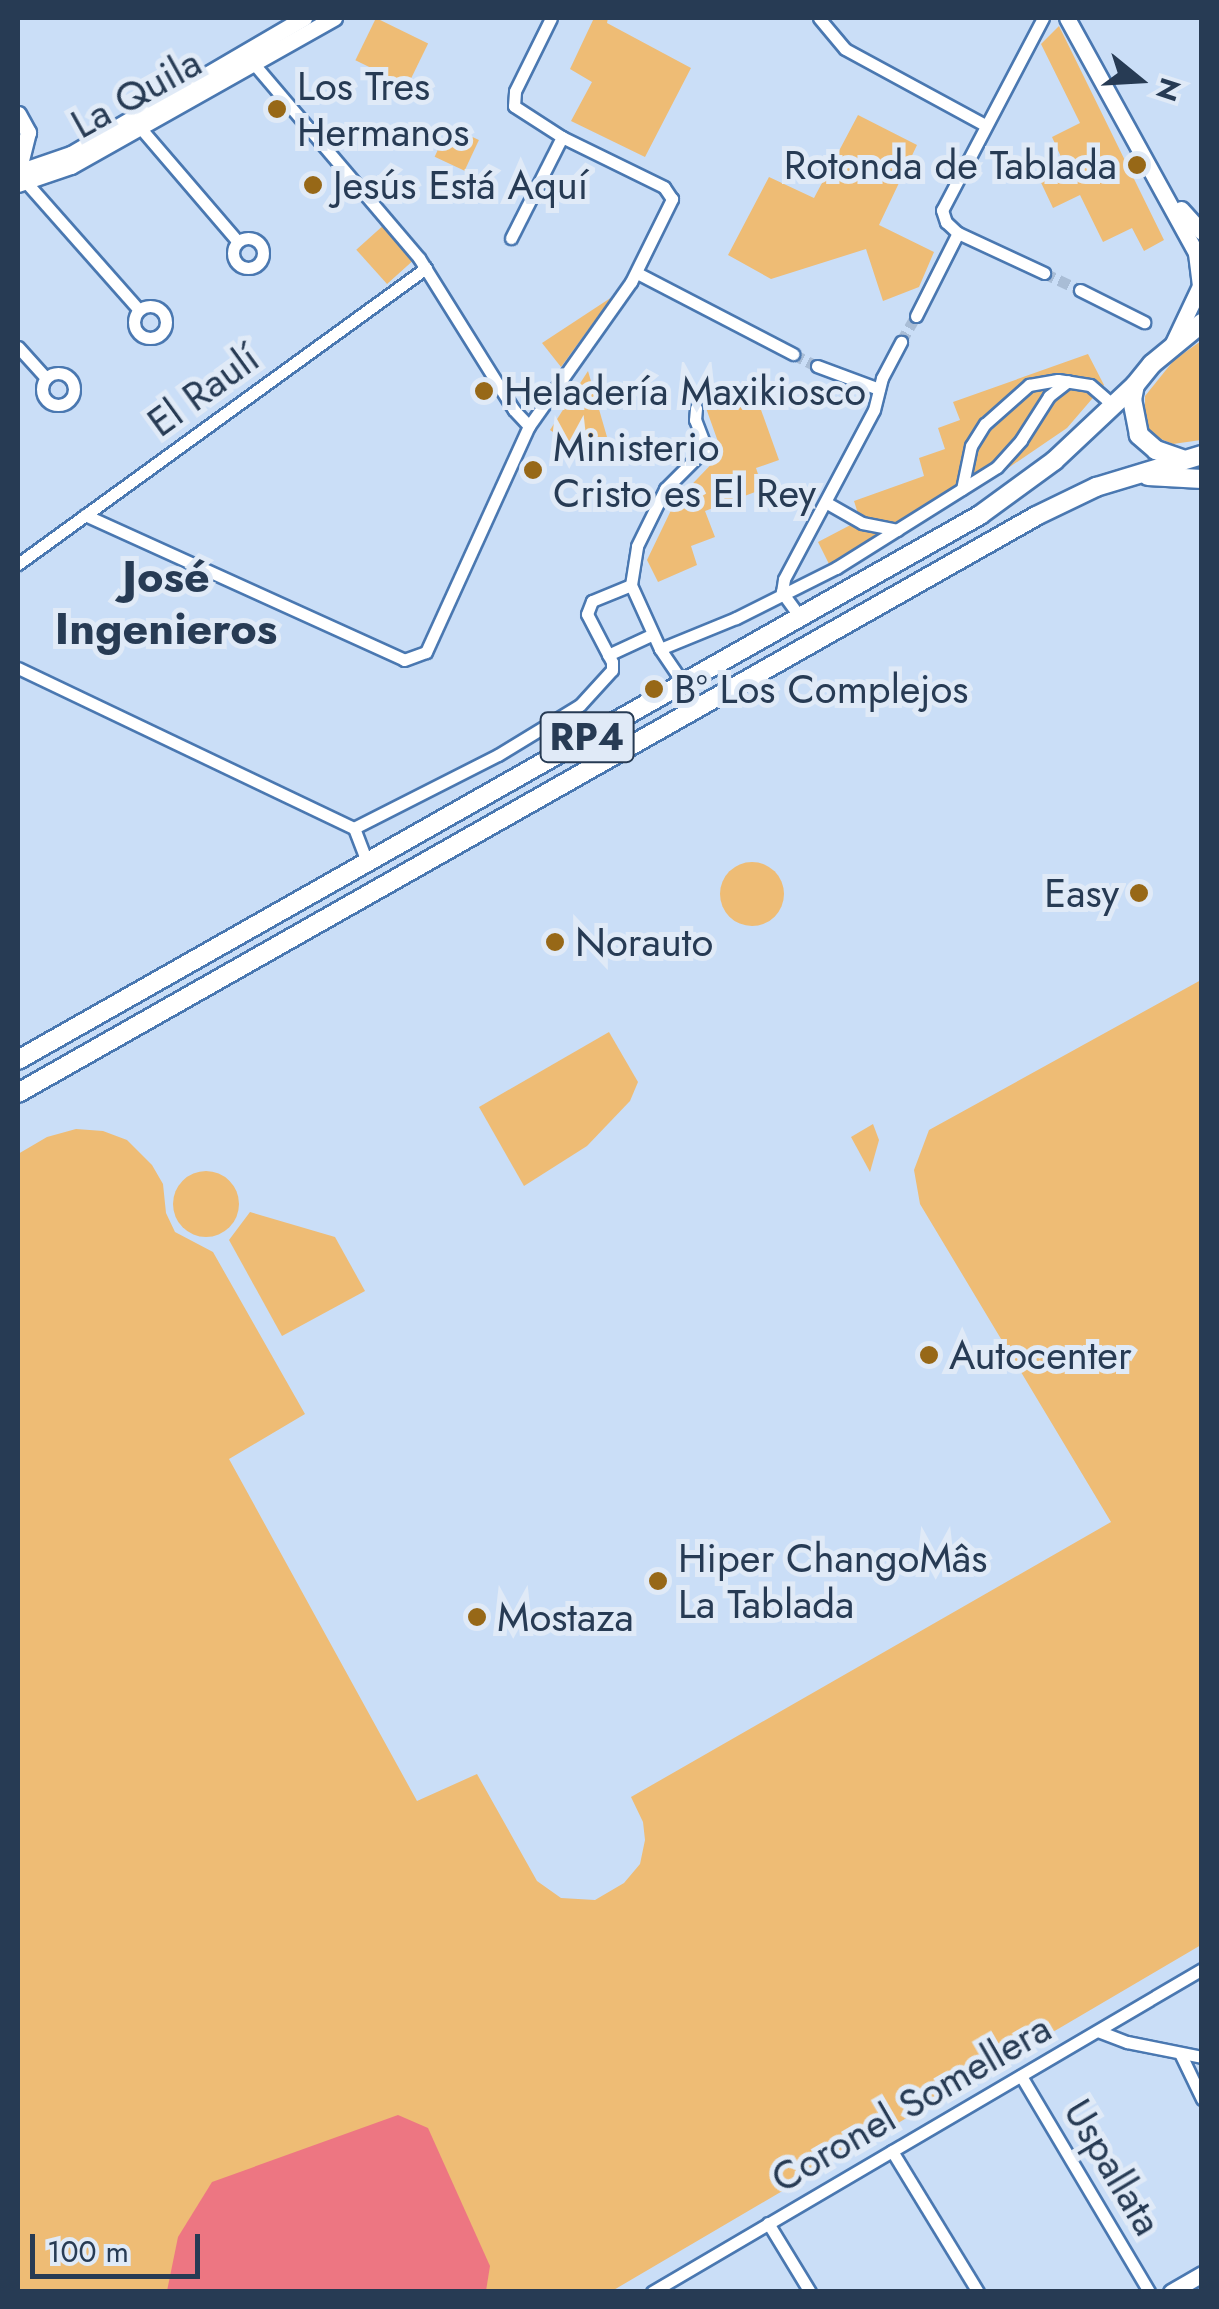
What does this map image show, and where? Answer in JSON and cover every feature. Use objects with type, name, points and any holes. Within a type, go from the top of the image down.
[{"type":"main road","name":"La Quila","points":[[248,58],[304,18]]},
{"type":"main road","name":"La Quila","points":[[20,177],[62,171],[248,58],[334,18]]},
{"type":"main road","points":[[1068,18],[1196,253],[1200,275],[1194,305],[1173,343]]},
{"type":"main road","points":[[18,114],[28,132],[20,177]]},
{"type":"main road","points":[[1159,181],[1202,232]]},
{"type":"main road","name":"RP4","points":[[18,1060],[1012,494],[1136,385],[1173,343],[1202,324]]},
{"type":"main road","points":[[1136,385],[1131,412],[1139,435],[1148,444],[1188,461],[1202,479]]},
{"type":"main road","name":"RP4","points":[[18,1092],[994,539],[1068,500],[1127,477],[1188,461]]},
{"type":"main road","points":[[1172,2292],[1202,2274]]},
{"type":"street","points":[[85,515],[408,661],[426,652],[529,426],[636,273],[670,206],[670,192],[518,112],[514,99],[552,18]]},
{"type":"street","points":[[819,18],[845,48],[985,125]]},
{"type":"street","points":[[1043,18],[943,204],[946,222],[958,233],[1044,273]]},
{"type":"street","points":[[248,58],[426,268],[514,410],[529,426]]},
{"type":"street","points":[[136,123],[238,242]]},
{"type":"street","points":[[511,238],[562,138]]},
{"type":"street","points":[[20,177],[139,310]]},
{"type":"street","points":[[916,316],[958,233]]},
{"type":"street","name":"El Raulí","points":[[18,564],[426,268]]},
{"type":"street","points":[[636,273],[794,354]]},
{"type":"street","points":[[1080,290],[1144,322]]},
{"type":"street","points":[[800,616],[782,592],[784,579],[874,410],[879,389],[901,342]]},
{"type":"street","points":[[18,348],[46,378]]},
{"type":"street","points":[[817,366],[879,389]]},
{"type":"street","points":[[660,649],[736,618],[836,568],[1000,464],[1048,396],[1068,380]]},
{"type":"street","points":[[962,489],[972,446],[998,408],[1029,385],[1068,380],[1090,384],[1113,405]]},
{"type":"street","points":[[682,683],[651,636],[631,585],[636,546],[664,489],[706,448],[695,420],[696,408]]},
{"type":"street","points":[[826,503],[862,523],[897,530]]},
{"type":"street","points":[[354,828],[569,713],[608,678],[612,662],[587,614],[588,606],[631,585]]},
{"type":"street","points":[[608,655],[651,636]]},
{"type":"street","points":[[18,668],[354,828],[367,862]]},
{"type":"street","name":"Coronel Somellera","points":[[660,2290],[1202,1969]]},
{"type":"street","points":[[1098,2031],[1202,2058]]},
{"type":"street","points":[[1180,2053],[1202,2100]]},
{"type":"street","name":"Uspallata","points":[[1021,2076],[1149,2292]]},
{"type":"street","points":[[892,2150],[978,2292]]},
{"type":"street","points":[[768,2224],[810,2292]]},
{"type":"shaded area","points":[[376,18],[428,43],[408,86],[355,60]]},
{"type":"shaded area","points":[[594,18],[608,18],[607,23],[691,68],[645,157],[571,121],[592,82],[570,69]]},
{"type":"shaded area","points":[[1059,26],[1164,240],[1144,251],[1132,228],[1103,242],[1080,195],[1053,208],[1036,172],[1062,159],[1052,137],[1080,123],[1041,44]]},
{"type":"shaded area","points":[[858,115],[917,145],[879,225],[934,252],[919,287],[883,301],[866,249],[771,279],[728,255],[769,177],[814,198]]},
{"type":"shaded area","points":[[449,126],[479,140],[465,171],[435,157]]},
{"type":"shaded area","points":[[386,223],[417,257],[387,284],[356,250]]},
{"type":"shaded area","points":[[612,297],[561,367],[542,343]]},
{"type":"shaded area","points":[[1201,341],[1201,440],[1173,444],[1156,437],[1145,425],[1145,396],[1174,360]]},
{"type":"shaded area","points":[[1088,354],[1104,385],[1067,428],[970,494],[834,574],[818,542],[860,520],[854,501],[924,476],[919,458],[945,449],[938,428],[960,420],[953,402]]},
{"type":"shaded area","points":[[588,371],[607,437],[585,454],[550,430]]},
{"type":"shaded area","points":[[755,393],[779,460],[756,468],[763,489],[705,511],[715,537],[691,546],[697,565],[658,582],[647,560],[675,502],[722,453],[706,408]]},
{"type":"shaded area","points":[[752,862],[775,871],[784,894],[775,917],[752,926],[729,917],[720,894],[729,871]]},
{"type":"shaded area","points":[[1201,980],[1201,1945],[612,2291],[18,2291],[18,1154],[47,1137],[76,1129],[103,1131],[127,1140],[152,1165],[163,1184],[166,1213],[175,1232],[213,1252],[305,1414],[229,1459],[417,1801],[477,1774],[537,1881],[561,1898],[595,1900],[624,1883],[640,1864],[645,1840],[643,1822],[631,1797],[1111,1522],[920,1204],[914,1170],[929,1130]]},
{"type":"shaded area","points":[[609,1032],[638,1082],[630,1101],[587,1146],[524,1186],[479,1107]]},
{"type":"shaded area","points":[[873,1124],[879,1140],[870,1172],[851,1137]]},
{"type":"shaded area","points":[[206,1171],[229,1181],[239,1204],[229,1227],[206,1237],[183,1227],[173,1204],[183,1181]]},
{"type":"shaded area","points":[[250,1212],[335,1237],[365,1291],[282,1336],[229,1240]]},
{"type":"shaded area","points":[[398,2115],[428,2128],[490,2266],[486,2291],[167,2291],[178,2237],[212,2182]]},
{"type":"tunnel","points":[[1044,273],[1080,290]]},
{"type":"tunnel","points":[[901,342],[916,316]]},
{"type":"tunnel","points":[[793,354],[817,366]]},
{"type":"place","name":"Los Tres Hermanos","points":[[277,109]]},
{"type":"place","name":"Rotonda de Tablada","points":[[1137,165]]},
{"type":"place","name":"Jesús Está Aquí","points":[[313,185]]},
{"type":"place","name":"Heladería Maxikiosco","points":[[484,391]]},
{"type":"place","name":"Ministerio Cristo es El Rey","points":[[533,470]]},
{"type":"place","name":"Bº Los Complejos","points":[[654,689]]},
{"type":"place","name":"Easy","points":[[1139,893]]},
{"type":"place","name":"Norauto","points":[[555,942]]},
{"type":"place","name":"Autocenter","points":[[929,1355]]},
{"type":"place","name":"Hiper ChangoMâs La Tablada","points":[[658,1581]]},
{"type":"place","name":"Mostaza","points":[[477,1617]]},
{"type":"district","name":"José Ingenieros","points":[[166,603]]}]
